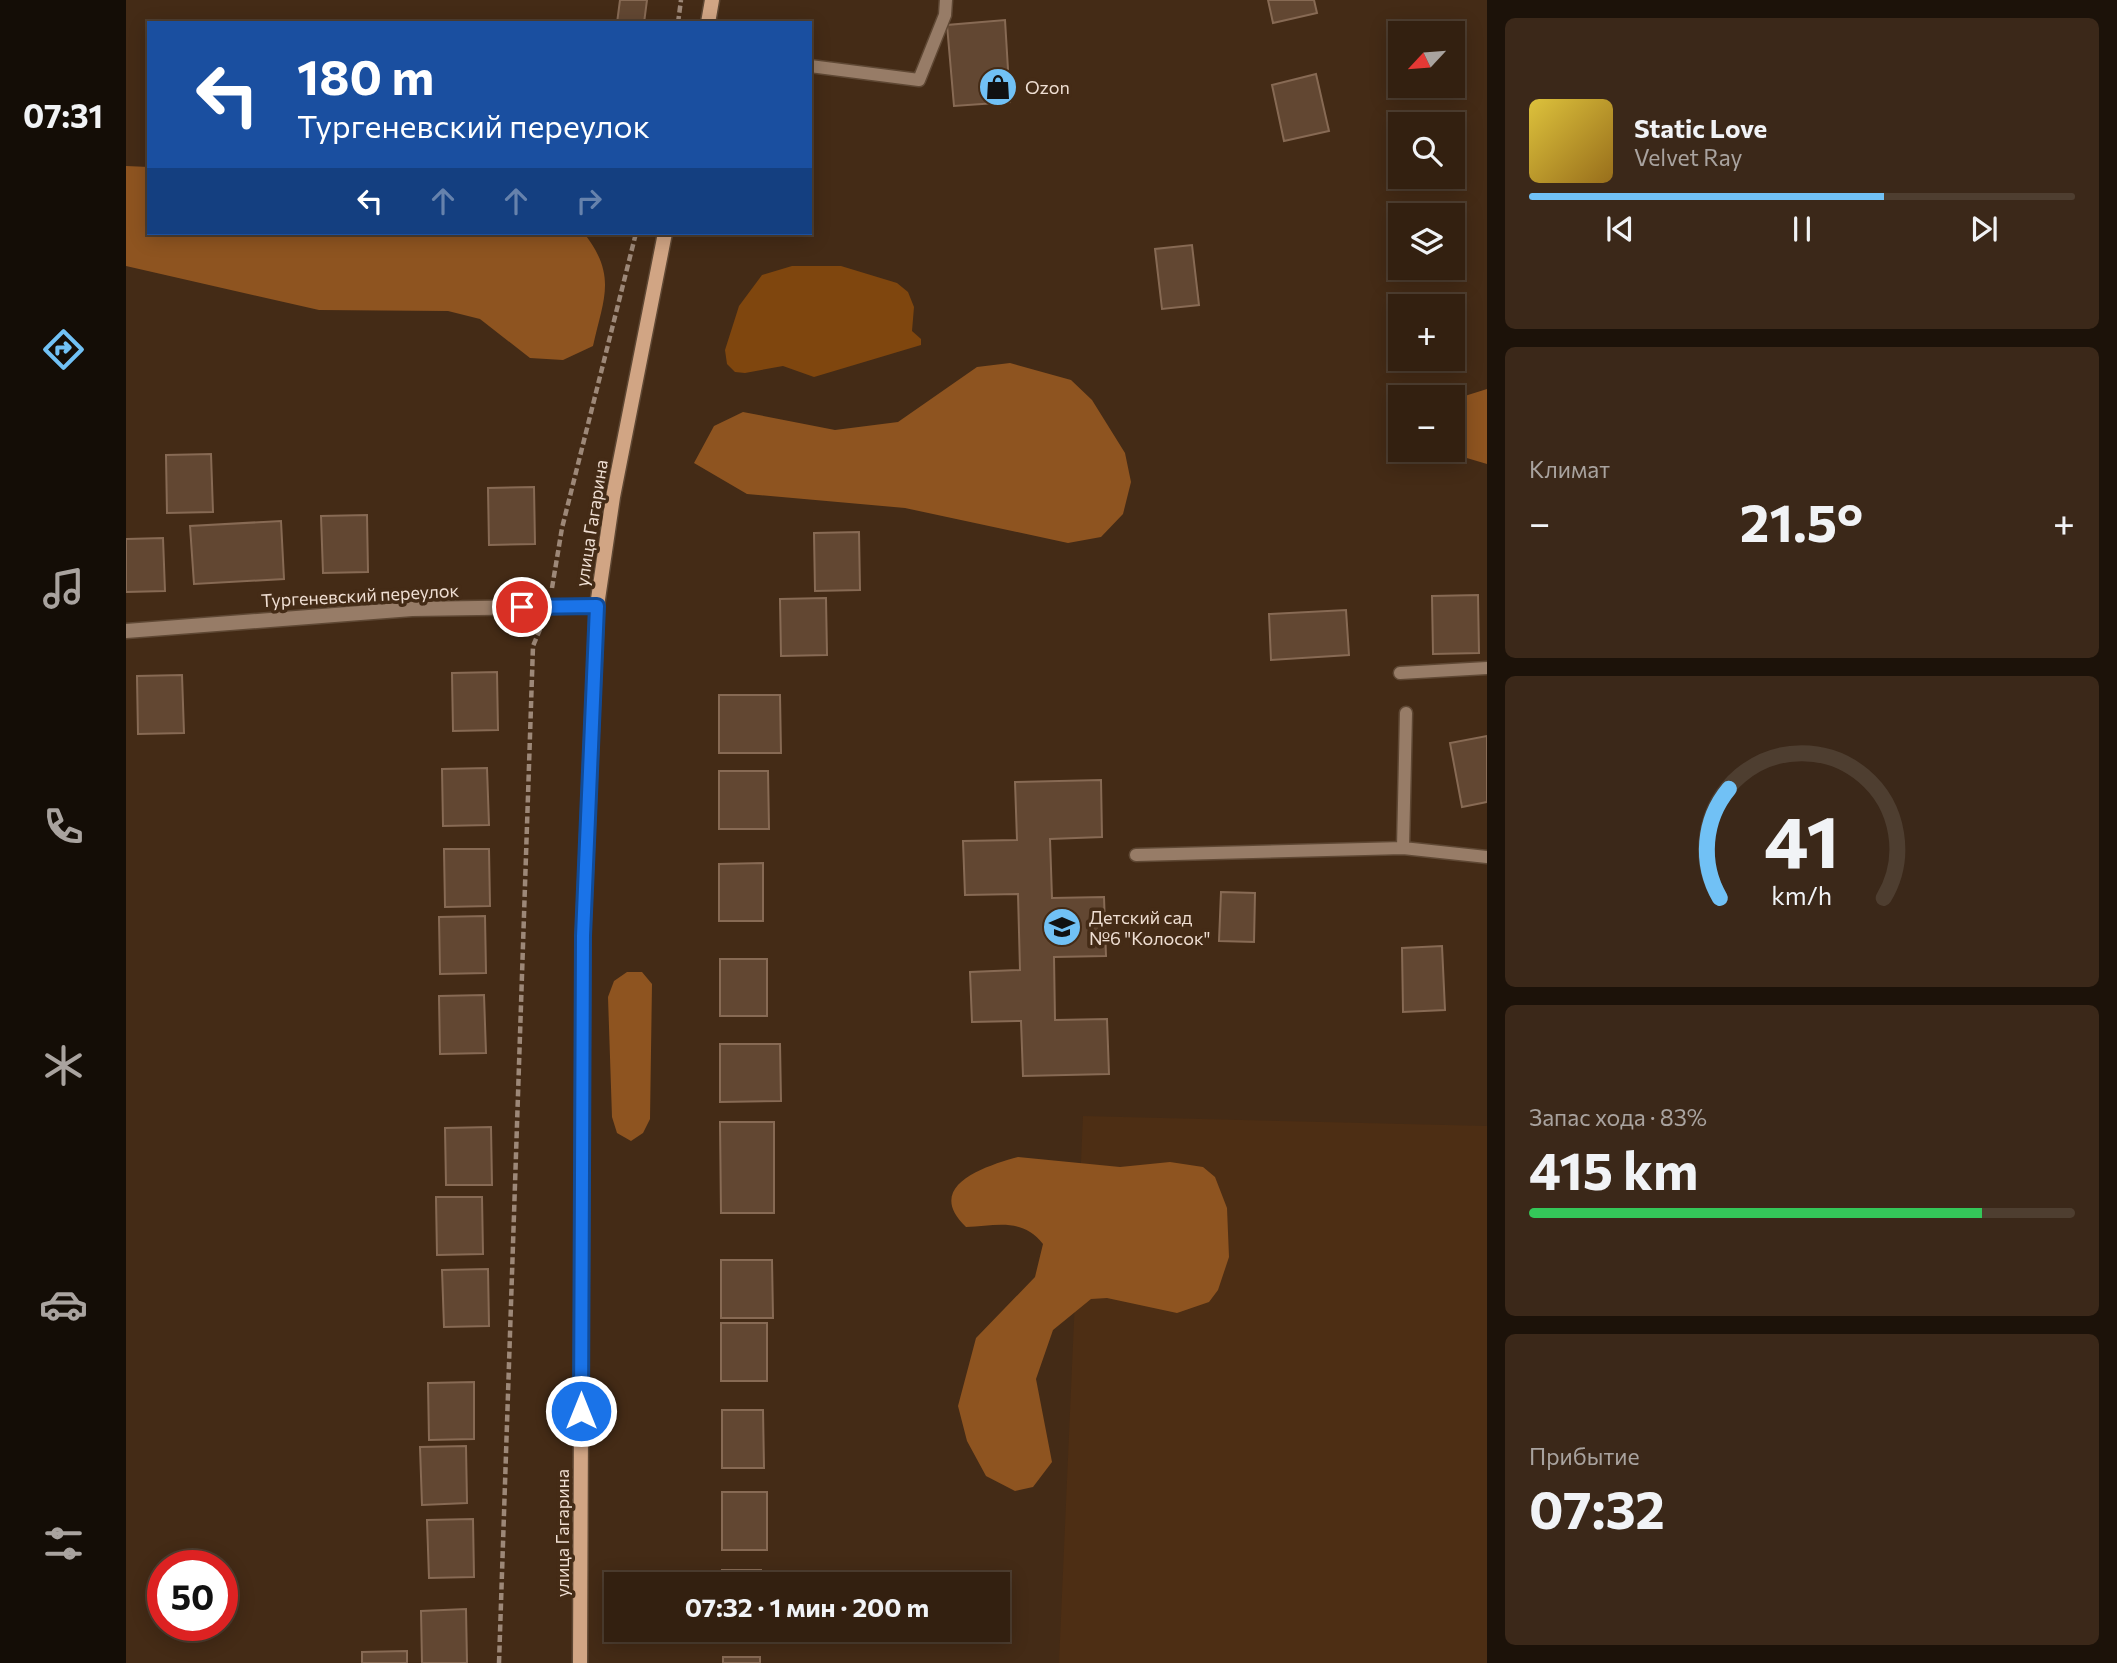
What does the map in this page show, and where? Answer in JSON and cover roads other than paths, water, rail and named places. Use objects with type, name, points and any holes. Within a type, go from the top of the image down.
[{"type":"main road","points":[[709,21],[712,0]]},
{"type":"main road","name":"улица Гагарина","points":[[580,1663],[583,936],[597,606],[613,498],[665,235]]},
{"type":"street","name":"Тургеневский переулок","points":[[126,631],[412,609],[597,606]]},
{"type":"lane","points":[[812,66],[919,79],[945,15],[946,0]]},
{"type":"lane","points":[[1400,674],[1487,668]]},
{"type":"lane","points":[[1403,848],[1406,713]]},
{"type":"lane","points":[[1136,855],[1403,848],[1487,857]]},
{"type":"place","name":"Ozon","points":[[998,87]]},
{"type":"place","name":"Детский сад №6 \"Колосок\"","points":[[1062,927]]}]
